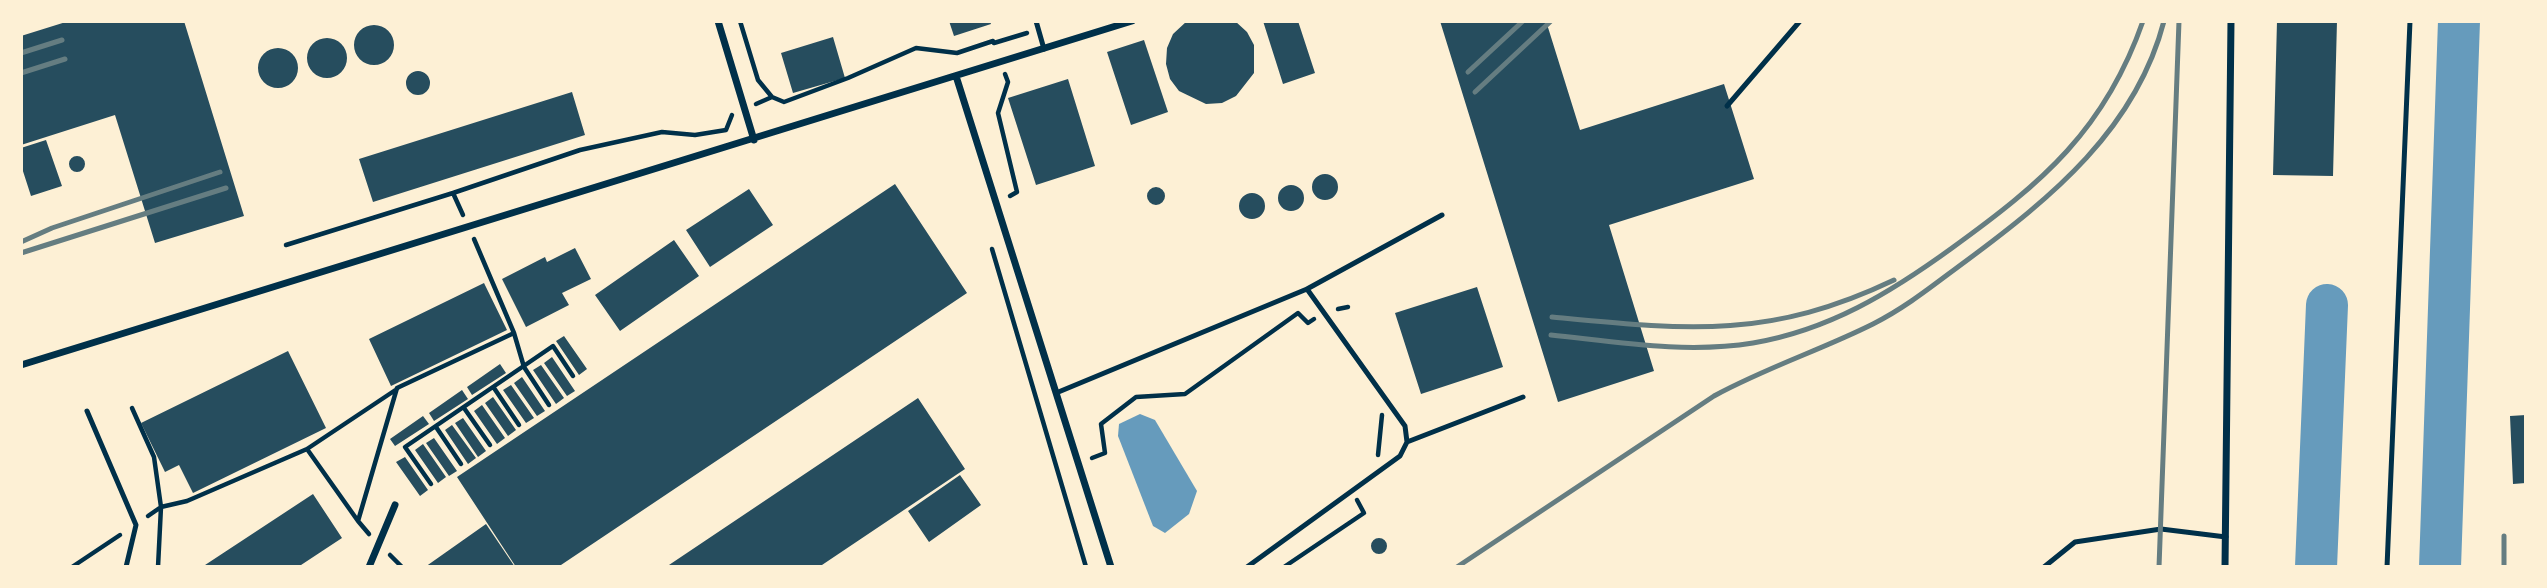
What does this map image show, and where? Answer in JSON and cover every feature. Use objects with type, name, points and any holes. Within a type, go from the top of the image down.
[{"type":"street","points":[[718,21],[754,140]]},
{"type":"street","points":[[21,365],[1132,21]]},
{"type":"street","points":[[2224,567],[2231,21]]},
{"type":"street","points":[[956,76],[1111,567]]},
{"type":"street","points":[[369,567],[396,505]]},
{"type":"lane","points":[[1036,21],[1044,49]]},
{"type":"lane","points":[[1727,106],[1801,21]]},
{"type":"lane","points":[[2387,567],[2410,21]]},
{"type":"lane","points":[[1056,393],[1307,289],[1443,215]]},
{"type":"lane","points":[[1247,567],[1400,456],[1407,442],[1405,426],[1307,289]]},
{"type":"lane","points":[[1407,442],[1523,397]]},
{"type":"lane","points":[[88,411],[136,525],[126,567]]},
{"type":"lane","points":[[2044,567],[2075,542],[2161,529],[2226,537]]},
{"type":"path","points":[[740,21],[758,80],[772,97],[784,102],[916,48],[930,52],[957,53],[993,41]]},
{"type":"path","points":[[286,245],[580,150],[662,132],[695,135],[726,130],[730,116],[772,97]]},
{"type":"path","points":[[453,193],[514,332],[524,367],[550,405]]},
{"type":"path","points":[[1057,467],[1105,453],[1101,424],[1136,397],[1185,394],[1298,313],[1308,323],[1326,313],[1348,307]]},
{"type":"path","points":[[72,567],[161,507],[187,501],[307,449],[397,388],[514,332]]},
{"type":"path","points":[[431,484],[405,447],[553,346],[573,376]]},
{"type":"path","points":[[494,387],[519,425]]},
{"type":"path","points":[[358,521],[397,388]]},
{"type":"path","points":[[132,408],[154,457],[161,507],[158,567]]},
{"type":"path","points":[[464,408],[490,444]]},
{"type":"path","points":[[436,427],[461,464]]},
{"type":"path","points":[[307,449],[358,521],[402,567]]},
{"type":"water","points":[[1140,414],[1155,420],[1197,491],[1189,514],[1165,533],[1153,526],[1118,436],[1119,424]]},
{"type":"building","points":[[69,21],[184,21],[244,216],[155,243],[115,115],[21,145],[21,36]]},
{"type":"building","points":[[949,21],[990,21],[991,24],[954,36]]},
{"type":"building","points":[[1187,21],[1235,21],[1247,32],[1254,45],[1254,73],[1236,96],[1222,103],[1206,104],[1179,91],[1170,79],[1166,64],[1167,48],[1173,34]]},
{"type":"building","points":[[1263,21],[1298,21],[1315,73],[1283,84]]},
{"type":"building","points":[[1440,21],[1546,21],[1580,130],[1724,84],[1754,179],[1609,225],[1654,371],[1558,402]]},
{"type":"building","points":[[2277,21],[2337,21],[2333,176],[2273,175]]},
{"type":"building","points":[[374,25],[382,26],[388,31],[393,37],[393,53],[388,59],[382,64],[374,65],[366,64],[360,59],[355,53],[354,45],[355,37],[360,31],[366,26]]},
{"type":"building","points":[[833,37],[845,78],[793,93],[781,53]]},
{"type":"building","points":[[327,38],[335,39],[341,44],[346,50],[346,66],[341,72],[335,77],[327,78],[319,77],[313,72],[308,66],[307,58],[308,50],[313,44],[319,39]]},
{"type":"building","points":[[1144,40],[1168,112],[1131,125],[1107,52]]},
{"type":"building","points":[[278,48],[286,49],[292,54],[297,60],[297,76],[292,82],[286,87],[278,88],[270,87],[264,82],[259,76],[258,68],[259,60],[264,54],[270,49]]},
{"type":"building","points":[[418,71],[429,78],[430,83],[423,94],[418,95],[407,88],[406,83],[413,72]]},
{"type":"building","points":[[1068,79],[1095,166],[1036,185],[1008,98]]},
{"type":"building","points":[[572,92],[585,135],[373,202],[359,159]]},
{"type":"building","points":[[46,140],[62,186],[31,196],[21,165],[21,148]]},
{"type":"building","points":[[77,156],[85,164],[77,172],[69,164]]},
{"type":"building","points":[[1325,174],[1334,178],[1338,187],[1334,196],[1325,200],[1316,196],[1312,187],[1316,178]]},
{"type":"building","points":[[895,184],[967,293],[558,567],[516,567],[457,477]]},
{"type":"building","points":[[1291,185],[1300,189],[1304,198],[1300,207],[1291,211],[1282,207],[1278,198],[1282,189]]},
{"type":"building","points":[[1156,187],[1163,189],[1163,203],[1156,205],[1149,203],[1147,196],[1149,189]]},
{"type":"building","points":[[749,189],[773,225],[710,267],[686,230]]},
{"type":"building","points":[[1252,193],[1261,197],[1265,206],[1261,215],[1252,219],[1243,215],[1239,206],[1243,197]]},
{"type":"building","points":[[674,240],[699,276],[620,331],[595,295]]},
{"type":"building","points":[[575,248],[591,279],[562,293],[569,305],[526,327],[502,279],[545,257],[547,262]]},
{"type":"building","points":[[484,283],[507,330],[391,386],[369,339]]},
{"type":"building","points":[[1477,287],[1503,367],[1421,394],[1395,313]]},
{"type":"building","points":[[564,336],[587,369],[579,375],[556,341]]},
{"type":"building","points":[[288,351],[326,428],[193,493],[179,465],[165,472],[141,423]]},
{"type":"building","points":[[552,357],[575,391],[567,396],[544,363]]},
{"type":"building","points":[[500,364],[506,373],[472,395],[467,387]]},
{"type":"building","points":[[541,365],[564,398],[556,404],[533,370]]},
{"type":"building","points":[[522,377],[545,411],[537,416],[514,383]]},
{"type":"building","points":[[511,385],[534,418],[526,423],[503,390]]},
{"type":"building","points":[[462,390],[468,399],[434,421],[429,413]]},
{"type":"building","points":[[493,397],[516,430],[508,436],[485,403]]},
{"type":"building","points":[[918,398],[965,469],[819,567],[666,567]]},
{"type":"building","points":[[482,405],[505,438],[497,444],[474,411]]},
{"type":"building","points":[[2526,415],[2526,483],[2513,484],[2510,416]]},
{"type":"building","points":[[423,416],[429,424],[395,446],[390,439]]},
{"type":"building","points":[[463,418],[486,451],[478,457],[455,423]]},
{"type":"building","points":[[452,425],[476,458],[468,464],[445,430]]},
{"type":"building","points":[[434,438],[457,471],[449,476],[426,443]]},
{"type":"building","points":[[423,444],[446,477],[438,483],[415,450]]},
{"type":"building","points":[[405,457],[428,490],[420,496],[396,462]]},
{"type":"building","points":[[960,475],[981,505],[929,542],[908,511]]},
{"type":"building","points":[[313,494],[342,538],[298,567],[202,567]]},
{"type":"building","points":[[486,524],[515,567],[425,567]]},
{"type":"building","points":[[1379,538],[1387,546],[1379,554],[1371,546]]},
{"type":"waterway","points":[[2440,567],[2459,21]]},
{"type":"waterway","points":[[2316,567],[2327,305]]},
{"type":"railway","points":[[1468,72],[1523,21]]},
{"type":"railway","points":[[1475,92],[1551,21]]},
{"type":"railway","points":[[1551,335],[1652,346],[1728,346],[1781,337],[1858,308],[1905,280],[1984,224],[2042,176],[2067,151],[2090,124],[2110,93],[2128,59],[2143,21]]},
{"type":"railway","points":[[1457,567],[1714,396],[1886,317],[1998,237],[2059,186],[2111,128],[2133,95],[2151,60],[2164,21]]},
{"type":"railway","points":[[2159,567],[2179,21]]},
{"type":"railway","points":[[21,53],[62,40]]},
{"type":"railway","points":[[21,73],[65,59]]},
{"type":"railway","points":[[21,242],[52,228],[220,172]]},
{"type":"railway","points":[[21,253],[226,188]]},
{"type":"railway","points":[[1552,317],[1686,327],[1766,322],[1849,299],[1894,280]]},
{"type":"railway","points":[[2504,536],[2504,567]]}]
